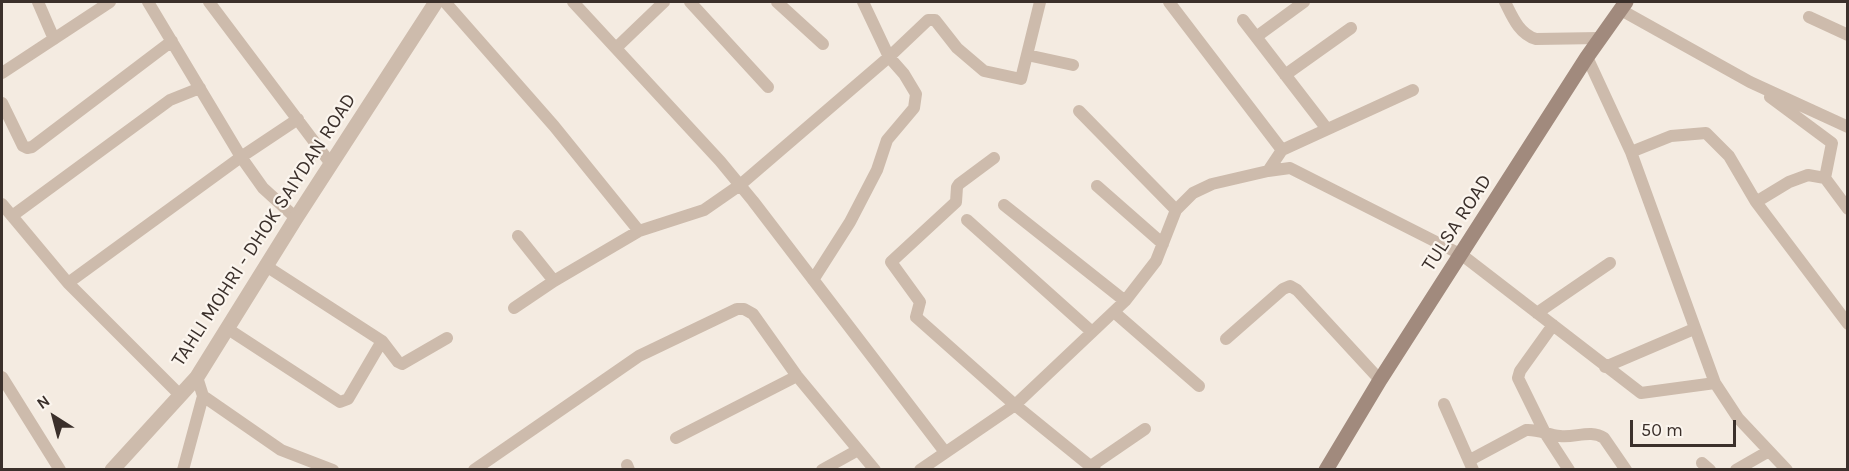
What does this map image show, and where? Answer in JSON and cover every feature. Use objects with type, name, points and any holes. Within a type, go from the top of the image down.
[{"type":"main road","name":"TULSA ROAD","points":[[1326,470],[1380,380],[1587,57],[1623,6]]},
{"type":"street","points":[[38,2],[54,39]]},
{"type":"street","points":[[148,2],[263,188],[296,218]]},
{"type":"street","points":[[209,2],[331,164]]},
{"type":"street","name":"TAHLI MOHRI - DHOK SAIYDAN ROAD","points":[[112,470],[197,377],[296,218],[436,2]]},
{"type":"street","points":[[445,2],[554,126],[639,231]]},
{"type":"street","points":[[573,2],[740,185],[945,452]]},
{"type":"street","points":[[616,48],[664,2]]},
{"type":"street","points":[[690,2],[768,87]]},
{"type":"street","points":[[777,2],[823,44]]},
{"type":"street","points":[[813,280],[861,201],[877,170],[887,140],[914,108],[916,94],[904,74],[889,57],[863,2]]},
{"type":"street","points":[[514,308],[554,281],[639,231],[704,210],[740,185],[889,57],[928,20],[935,20],[957,48],[984,71],[1021,79],[1040,2]]},
{"type":"street","points":[[1169,2],[1282,150]]},
{"type":"street","points":[[1256,37],[1304,2]]},
{"type":"street","points":[[1505,2],[1515,22],[1530,37],[1536,39],[1600,38]]},
{"type":"street","points":[[2,73],[103,4]]},
{"type":"street","points":[[1623,6],[1750,82],[1832,143],[1825,178]]},
{"type":"street","points":[[1809,17],[1848,35]]},
{"type":"street","points":[[1243,20],[1327,129]]},
{"type":"street","points":[[1285,75],[1351,28]]},
{"type":"street","points":[[2,103],[23,146],[32,147],[172,41]]},
{"type":"street","points":[[1027,54],[1073,65]]},
{"type":"street","points":[[1587,57],[1631,152],[1715,383],[1738,418],[1787,470]]},
{"type":"street","points":[[1750,82],[1848,127]]},
{"type":"street","points":[[12,216],[171,100],[200,88]]},
{"type":"street","points":[[1268,171],[1282,150],[1413,90]]},
{"type":"street","points":[[1079,111],[1176,210]]},
{"type":"street","points":[[68,283],[298,119]]},
{"type":"street","points":[[1631,152],[1671,136],[1706,133],[1729,156],[1756,202],[1848,324]]},
{"type":"street","points":[[994,158],[959,184],[956,202],[891,262],[920,302],[916,317],[1015,405],[1093,468],[1145,429]]},
{"type":"street","points":[[920,470],[1015,405],[1125,301],[1156,261],[1176,210],[1193,193],[1212,184],[1290,168],[1462,255],[1641,393],[1715,383]]},
{"type":"street","points":[[1756,202],[1789,182],[1808,175],[1825,178],[1848,209]]},
{"type":"street","points":[[1097,186],[1163,244]]},
{"type":"street","points":[[2,204],[68,283],[181,396]]},
{"type":"street","points":[[1004,205],[1125,301]]},
{"type":"street","points":[[968,220],[1092,332]]},
{"type":"street","points":[[518,236],[554,281]]},
{"type":"street","points":[[1537,313],[1610,263]]},
{"type":"street","points":[[266,266],[382,341],[402,364],[447,338]]},
{"type":"street","points":[[1226,339],[1290,286],[1297,290],[1380,380]]},
{"type":"street","points":[[474,470],[639,356],[737,309],[744,309],[753,314],[797,376],[875,470]]},
{"type":"street","points":[[1114,312],[1199,386]]},
{"type":"street","points":[[1553,325],[1520,371],[1518,378],[1545,433],[1569,470]]},
{"type":"street","points":[[228,329],[340,402],[348,399],[382,341]]},
{"type":"street","points":[[1605,367],[1694,329]]},
{"type":"street","points":[[676,438],[797,376]]},
{"type":"street","points":[[2,377],[60,470]]},
{"type":"street","points":[[183,470],[203,396],[197,377]]},
{"type":"street","points":[[203,396],[281,450],[333,470]]},
{"type":"street","points":[[1444,404],[1471,465],[1526,430],[1534,429],[1564,436],[1599,435],[1604,438],[1626,470]]},
{"type":"street","points":[[822,470],[858,450]]},
{"type":"street","points":[[1736,470],[1769,451]]}]
